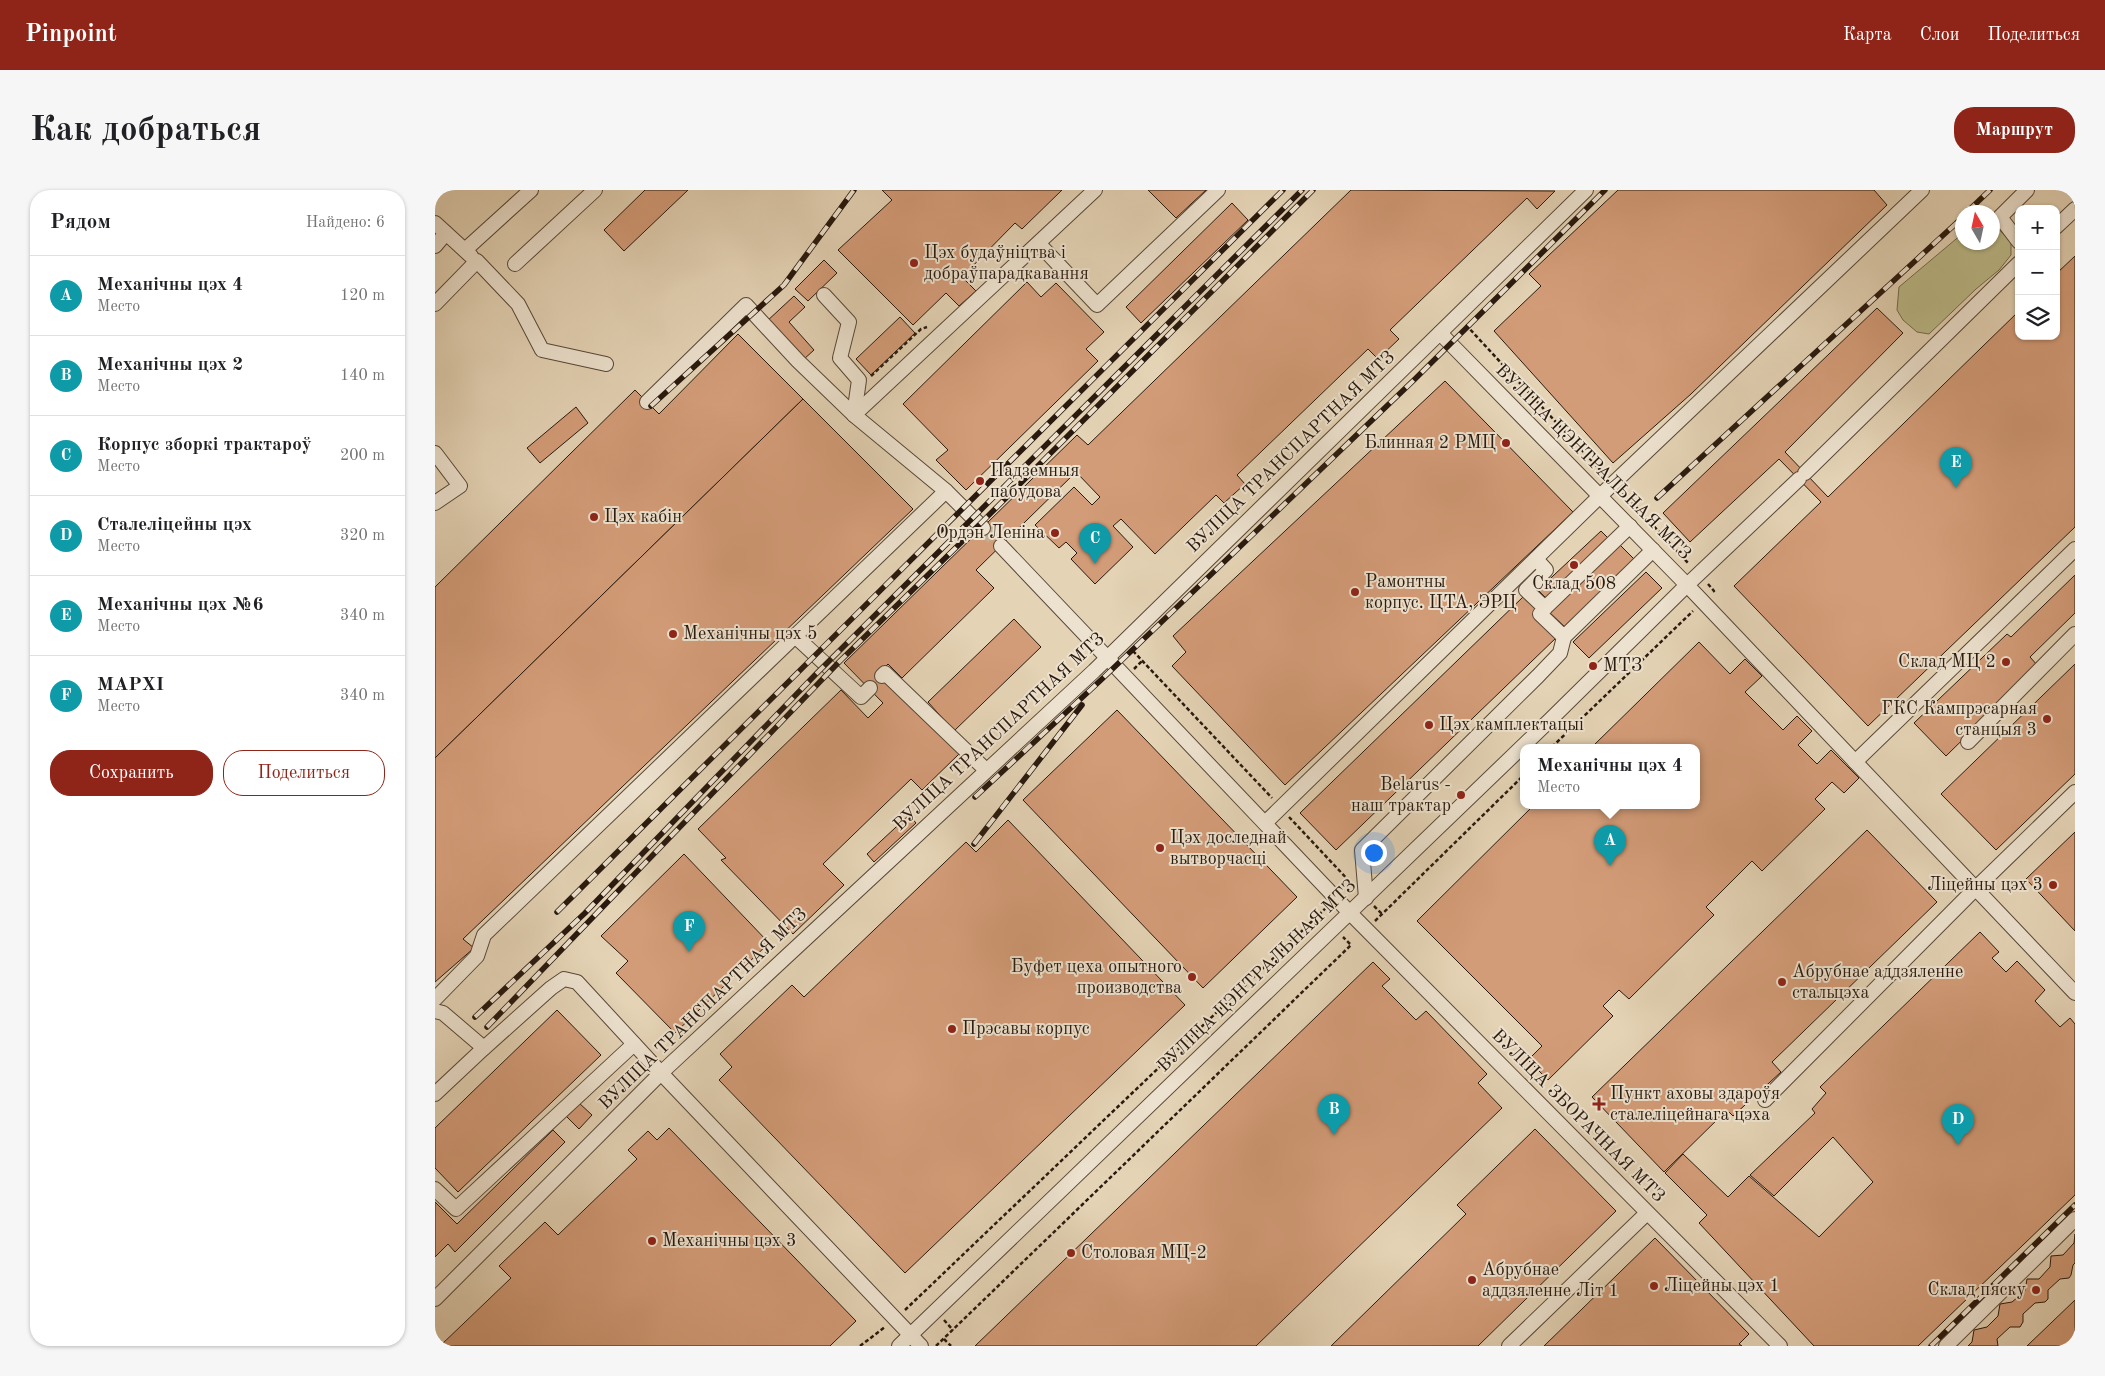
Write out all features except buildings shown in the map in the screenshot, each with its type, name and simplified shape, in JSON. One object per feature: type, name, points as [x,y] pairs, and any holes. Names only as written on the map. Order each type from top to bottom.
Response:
[{"type":"lane","points":[[465,250],[531,190]]},
{"type":"lane","points":[[515,264],[595,190]]},
{"type":"lane","points":[[854,415],[1095,190]]},
{"type":"lane","points":[[1039,244],[1097,306],[1218,190]]},
{"type":"lane","name":"ВУЛІЦА ТРАНСПАРТНАЯ МТЗ","points":[[436,1296],[661,1073],[1108,657],[1586,190]]},
{"type":"lane","points":[[1265,823],[1600,496],[1923,190]]},
{"type":"lane","points":[[2015,237],[2000,217],[2027,190]]},
{"type":"lane","points":[[2060,223],[2075,209]]},
{"type":"lane","points":[[435,223],[477,261],[518,304],[542,350],[606,364]]},
{"type":"lane","points":[[435,246],[446,233]]},
{"type":"lane","points":[[435,304],[477,261]]},
{"type":"lane","points":[[2015,267],[1802,476],[1687,585],[2075,993]]},
{"type":"lane","points":[[825,295],[849,322],[840,358],[859,380],[854,415]]},
{"type":"lane","points":[[647,402],[746,305],[798,361],[854,415],[946,491],[983,528]]},
{"type":"lane","name":"ВУЛІЦА ЦЭНТРАЛЬНАЯ МТЗ","points":[[1440,333],[1687,585],[1524,744]]},
{"type":"lane","points":[[435,453],[460,486],[435,503]]},
{"type":"lane","points":[[435,998],[477,956],[484,935],[946,491]]},
{"type":"lane","points":[[1564,637],[1540,614],[1630,526]]},
{"type":"lane","name":"ВУЛІЦА ЗБОРАЧНАЯ МТЗ","points":[[1001,546],[1265,823],[1332,903],[1350,913],[1780,1346]]},
{"type":"lane","points":[[1855,762],[2075,549]]},
{"type":"lane","points":[[1366,898],[1361,850],[1560,653],[1564,637],[1653,550]]},
{"type":"lane","points":[[1535,559],[1546,570],[1526,590],[1545,608]]},
{"type":"lane","points":[[1968,742],[2075,634]]},
{"type":"lane","points":[[795,636],[861,697],[870,688]]},
{"type":"lane","points":[[882,676],[885,673],[986,770]]},
{"type":"lane","name":"ВУЛІЦА ЦЭНТРАЛЬНАЯ МТЗ","points":[[899,1346],[1520,748]]},
{"type":"lane","points":[[1765,1100],[1975,889],[2075,792]]},
{"type":"lane","points":[[435,1094],[551,988],[564,979],[577,982],[921,1346]]},
{"type":"lane","points":[[435,1011],[443,1012],[484,1048]]},
{"type":"lane","points":[[435,1189],[456,1209],[634,1044]]},
{"type":"lane","points":[[1509,1346],[1647,1213]]},
{"type":"lane","points":[[1946,1346],[2075,1219]]},
{"type":"path","points":[[860,1346],[895,1320],[1352,884],[1142,661],[1126,676]]},
{"type":"path","points":[[936,1346],[1367,930],[1520,779]]},
{"type":"path","points":[[1321,901],[1332,903]]},
{"type":"path","points":[[1334,928],[1351,945]]},
{"type":"path","points":[[944,1339],[951,1346]]},
{"type":"shaded area","points":[[2000,231],[2011,241],[2011,255],[1999,270],[1929,334],[1917,332],[1903,320],[1897,310],[1899,287],[1955,240],[1955,250],[2000,250]]},
{"type":"tunnel","points":[[983,528],[1001,546]]},
{"type":"railway","points":[[651,406],[784,285],[854,190]]},
{"type":"railway","points":[[557,912],[1283,190]]},
{"type":"railway","points":[[475,1017],[585,913],[816,674],[1302,190]]},
{"type":"railway","points":[[487,1027],[839,662],[980,524],[1313,190]]},
{"type":"railway","points":[[975,797],[1102,679],[1415,379],[1605,190]]},
{"type":"railway","points":[[1974,205],[1990,190]]},
{"type":"railway","points":[[1657,498],[1955,224]]},
{"type":"railway","points":[[974,844],[1082,705]]},
{"type":"railway","points":[[1931,1346],[2075,1205]]},
{"type":"place","name":"Цэх будаўніцтва і добраўпарадкавання","points":[[914,263]]},
{"type":"place","name":"Блинная 2 РМЦ","points":[[1506,443]]},
{"type":"place","name":"Падземныя пабудова","points":[[980,481]]},
{"type":"place","name":"Механічны цэх №6","points":[[1956,488]]},
{"type":"place","name":"Цэх кабін","points":[[594,517]]},
{"type":"place","name":"Ордэн Леніна","points":[[1055,533]]},
{"type":"place","name":"Корпус зборкі трактароў","points":[[1095,564]]},
{"type":"place","name":"Склад 508","points":[[1574,565]]},
{"type":"place","name":"Рамонтны корпус. ЦТА, ЭРЦ","points":[[1355,592]]},
{"type":"place","name":"Механічны цэх 5","points":[[673,634]]},
{"type":"place","name":"Склад МЦ 2","points":[[2006,662]]},
{"type":"place","name":"МТЗ","points":[[1593,666]]},
{"type":"place","name":"ГКС Кампрэсарная станцыя 3","points":[[2047,719]]},
{"type":"place","name":"Цэх камплектацыі","points":[[1429,725]]},
{"type":"place","name":"Belarus - наш трактар","points":[[1461,795]]},
{"type":"place","name":"Цэх доследнай вытворчасці","points":[[1160,848]]},
{"type":"place","name":"Механічны цэх 4","points":[[1610,866]]},
{"type":"place","name":"Ліцейны цэх 3","points":[[2053,885]]},
{"type":"place","name":"МАРХІ","points":[[689,952]]},
{"type":"place","name":"Буфет цеха опытного производства","points":[[1192,977]]},
{"type":"place","name":"Абрубнае аддзяленне стальцэха","points":[[1782,982]]},
{"type":"place","name":"Прэсавы корпус","points":[[952,1029]]},
{"type":"place","name":"Пункт аховы здароўя сталеліцейнага цэха","points":[[1599,1104]]},
{"type":"place","name":"Механічны цэх 2","points":[[1334,1135]]},
{"type":"place","name":"Сталеліцейны цэх","points":[[1958,1145]]},
{"type":"place","name":"Механічны цэх 3","points":[[652,1241]]},
{"type":"place","name":"Столовая МЦ-2","points":[[1071,1253]]},
{"type":"place","name":"Абрубнае аддзяленне Літ 1","points":[[1472,1280]]},
{"type":"place","name":"Ліцейны цэх 1","points":[[1654,1286]]},
{"type":"place","name":"Склад пяску","points":[[2036,1290]]}]
